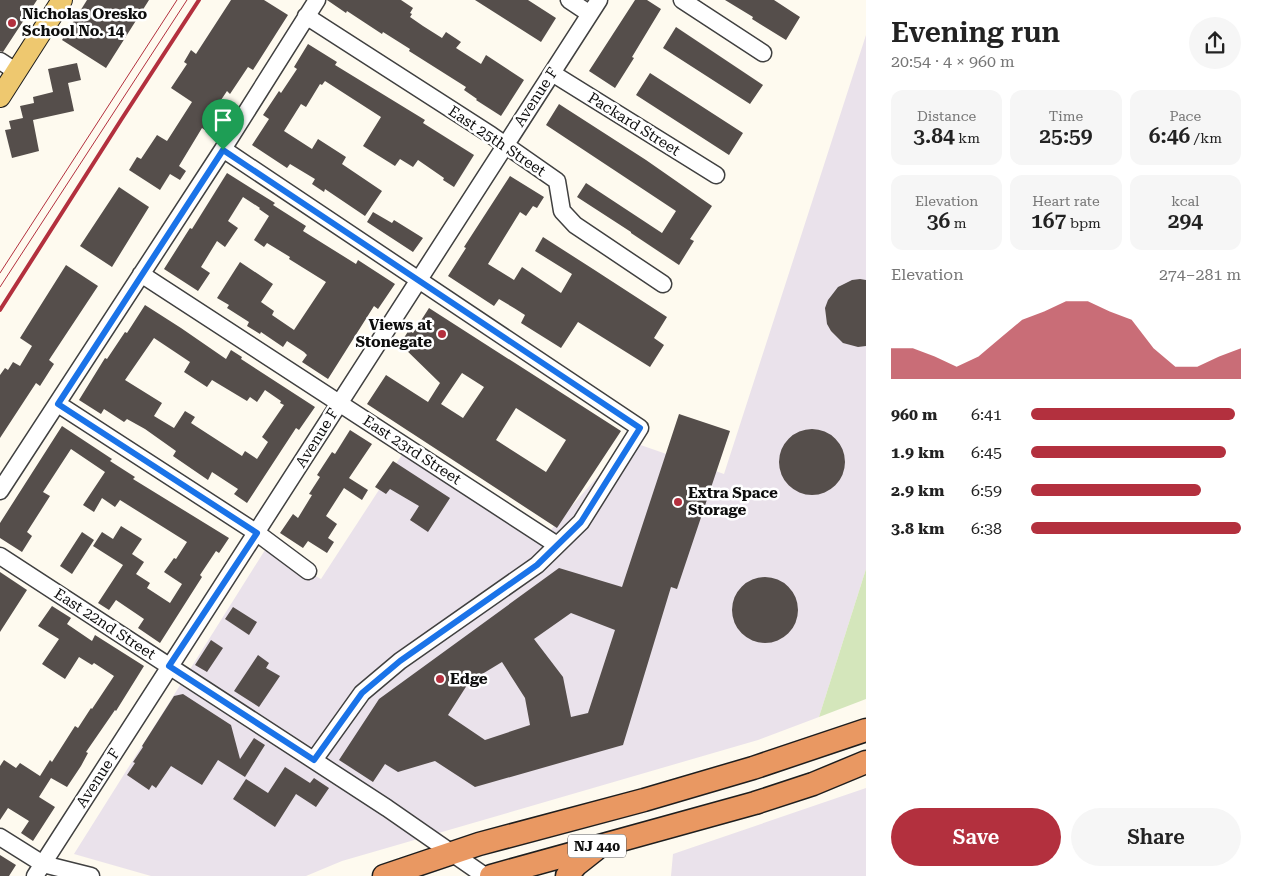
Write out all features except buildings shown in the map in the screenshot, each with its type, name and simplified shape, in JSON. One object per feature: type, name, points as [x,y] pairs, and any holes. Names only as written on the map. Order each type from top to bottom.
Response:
[{"type":"highway","name":"NJ 440","points":[[384,876],[453,852],[753,768],[866,730]]},
{"type":"highway","name":"NJ 440","points":[[492,876],[755,803],[813,784],[866,762]]},
{"type":"highway","points":[[703,817],[812,794],[866,769]]},
{"type":"highway","points":[[567,876],[576,865],[602,845]]},
{"type":"main road","points":[[0,97],[62,0]]},
{"type":"street","points":[[0,491],[223,150],[317,0]]},
{"type":"street","points":[[569,0],[595,7]]},
{"type":"street","points":[[682,0],[763,53]]},
{"type":"street","name":"Avenue F","points":[[39,870],[169,666],[257,533],[504,145],[595,7]]},
{"type":"street","name":"East 25th Street","points":[[306,16],[557,181],[562,211],[575,225],[663,284]]},
{"type":"street","points":[[0,61],[17,72]]},
{"type":"street","name":"Packard Street","points":[[552,72],[716,175]]},
{"type":"street","points":[[223,150],[640,428],[581,522],[537,565],[400,661],[362,693],[314,760]]},
{"type":"street","name":"East 23rd Street","points":[[141,274],[557,545]]},
{"type":"street","points":[[58,404],[257,533],[308,571]]},
{"type":"street","name":"East 22nd Street","points":[[0,556],[314,760],[453,852],[485,876]]},
{"type":"street","points":[[0,837],[39,870],[91,876]]},
{"type":"shaded area","points":[[866,35],[866,569],[819,717],[758,740],[342,861],[306,876],[151,876],[74,854],[265,550],[321,579],[403,453],[541,541],[629,441],[724,474]]},
{"type":"shaded area","points":[[866,788],[866,876],[671,876],[673,854]]},
{"type":"green space","points":[[866,569],[866,699],[819,717]]},
{"type":"tram line","points":[[0,273],[177,0]]},
{"type":"tram line","points":[[0,287],[187,0]]},
{"type":"railway","points":[[0,310],[199,0]]},
{"type":"place","name":"Nicholas Oresko School No. 14","points":[[12,23]]},
{"type":"place","name":"Views at Stonegate","points":[[442,334]]},
{"type":"place","name":"Extra Space Storage","points":[[678,502]]},
{"type":"place","name":"Edge","points":[[440,679]]},
{"type":"route","points":[[223,150],[640,428],[581,522],[537,565],[499,594],[400,661],[362,693],[314,760],[169,666],[257,533],[58,404],[223,150]]}]
